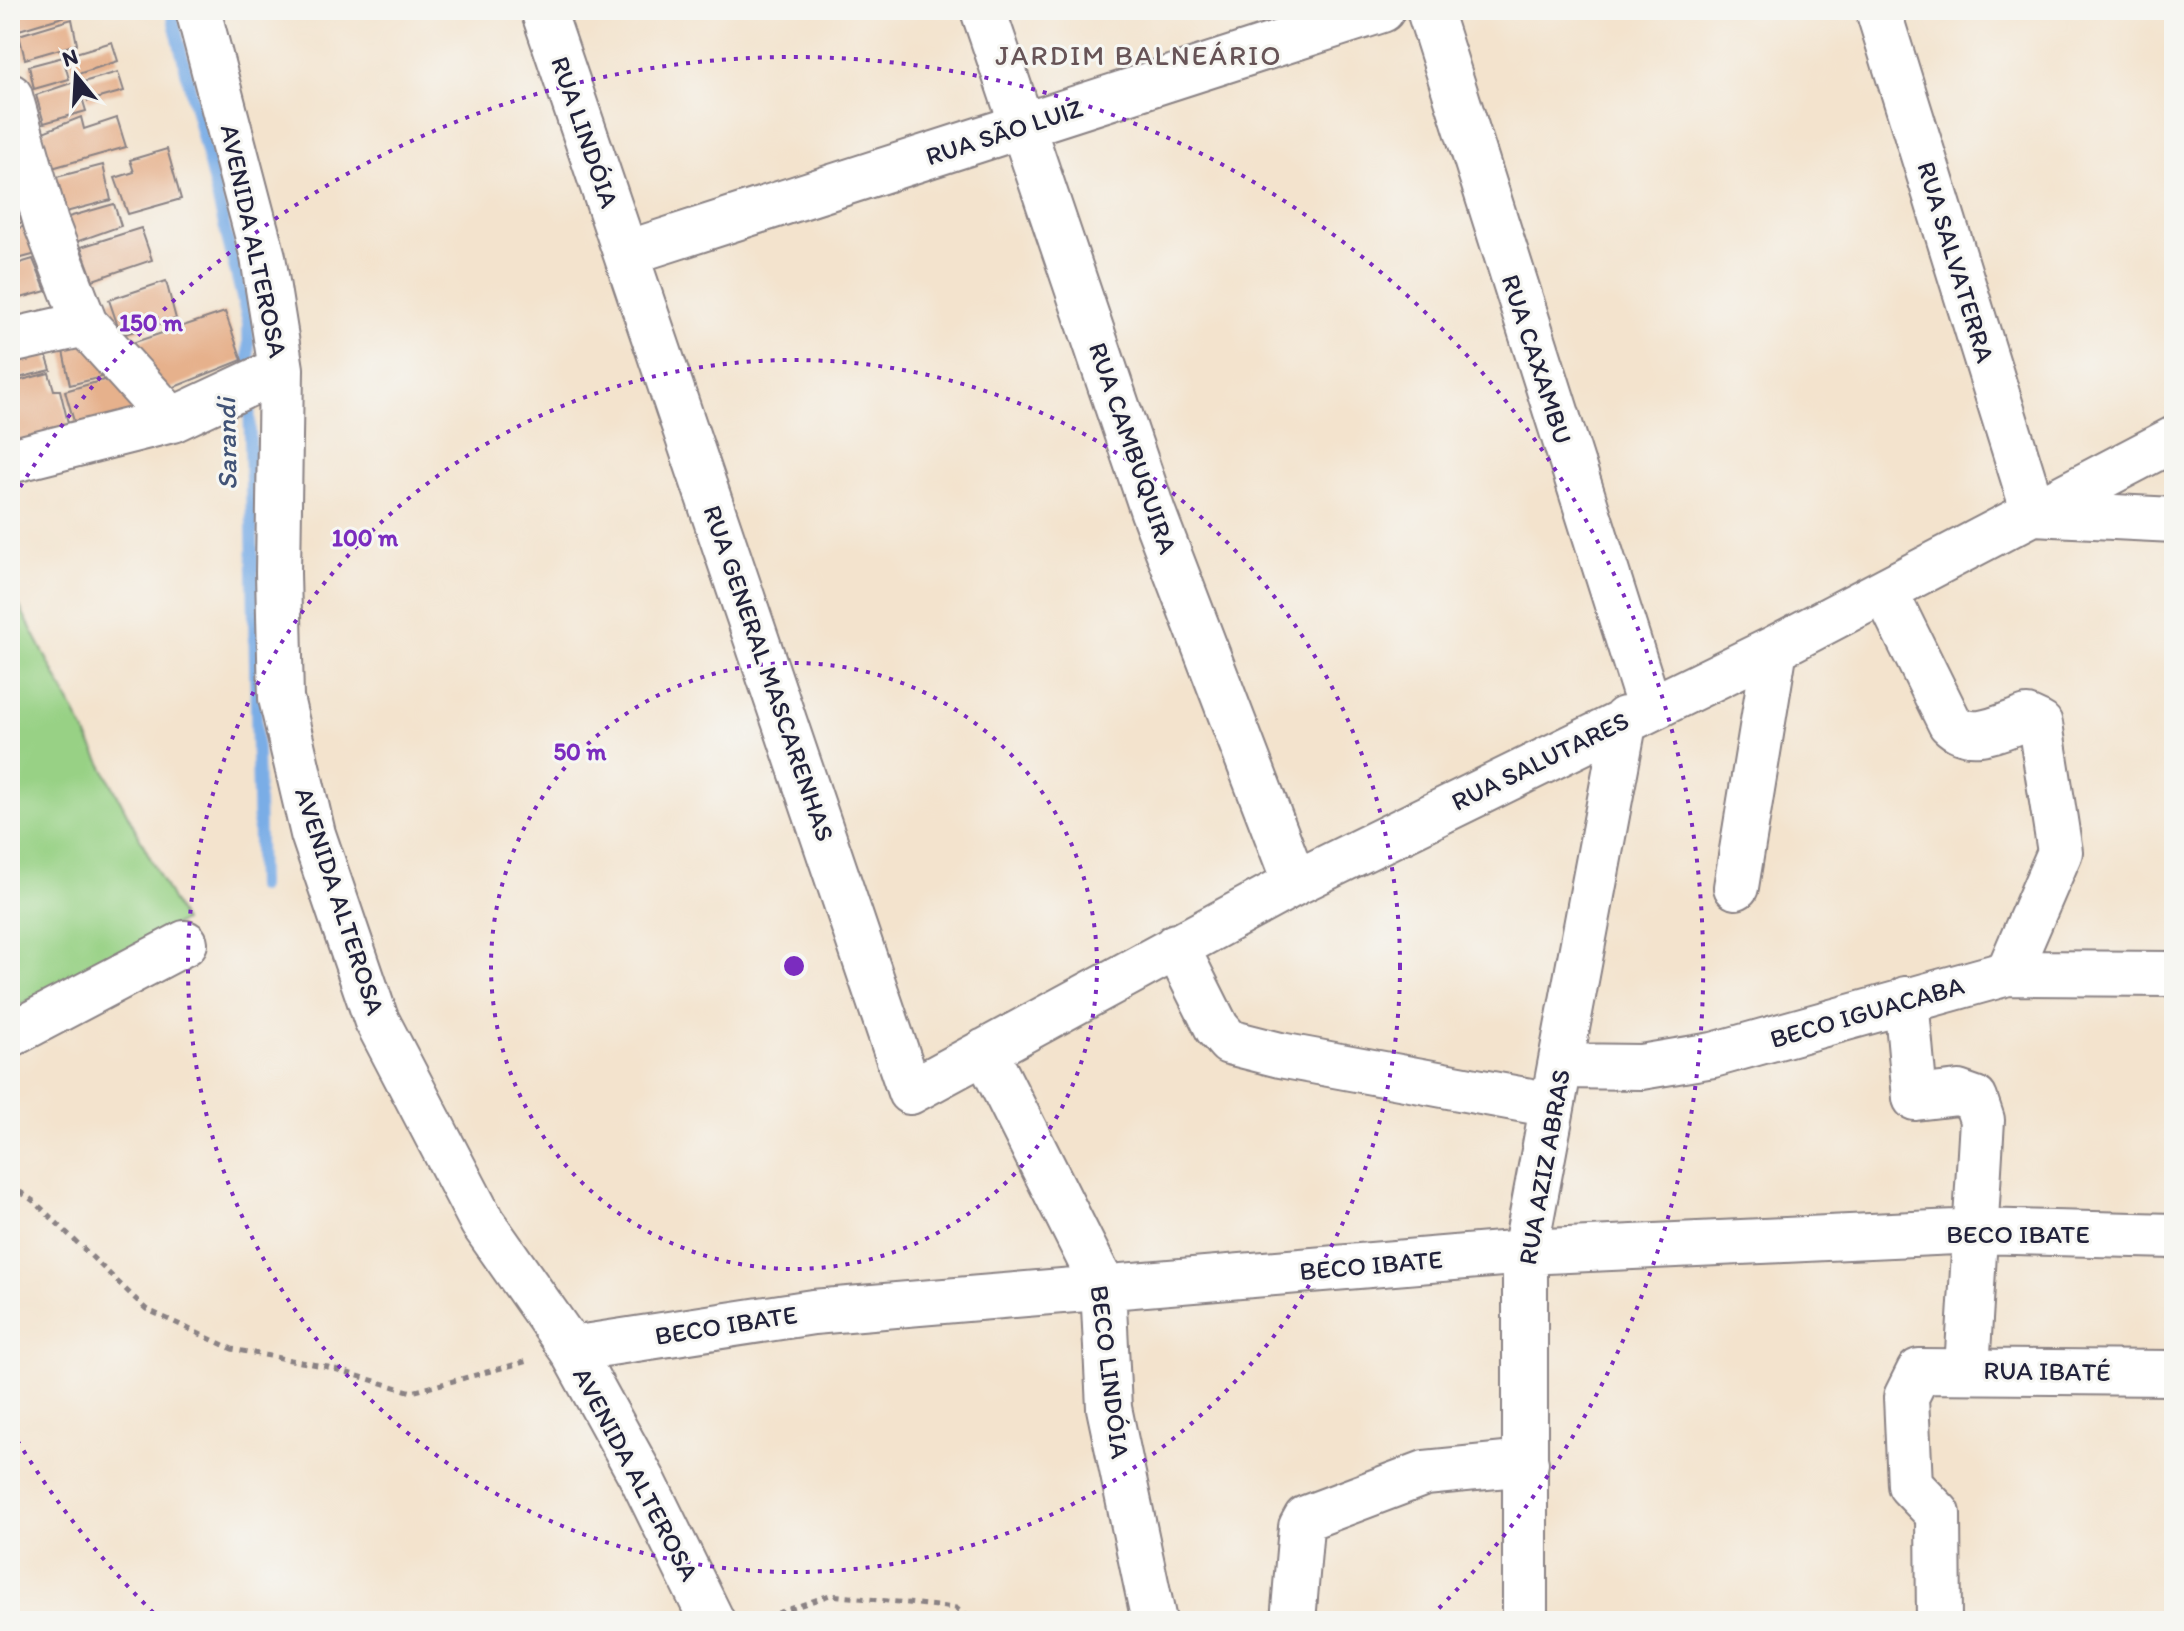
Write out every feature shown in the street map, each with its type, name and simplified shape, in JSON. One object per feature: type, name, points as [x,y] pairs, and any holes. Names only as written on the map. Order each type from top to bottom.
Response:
[{"type":"street","name":"AVENIDA ALTEROSA","points":[[198,10],[263,257],[281,369],[278,573],[281,698],[313,834],[376,1019],[482,1222],[571,1349],[643,1480],[712,1621]]},
{"type":"street","name":"RUA LINDÓIA","points":[[543,10],[627,253]]},
{"type":"street","name":"RUA CAMBUQUIRA","points":[[983,10],[1153,512],[1295,883]]},
{"type":"street","name":"RUA SÃO LUIZ","points":[[627,253],[1382,10]]},
{"type":"street","name":"RUA CAXAMBU","points":[[1429,10],[1637,713]]},
{"type":"street","name":"RUA SALVATERRA","points":[[1878,10],[2034,513]]},
{"type":"street","points":[[10,96],[18,160],[85,324],[172,420]]},
{"type":"street","name":"RUA GENERAL MASCARENHAS","points":[[627,253],[910,1092]]},
{"type":"street","points":[[10,341],[85,324]]},
{"type":"street","points":[[10,461],[172,420],[281,369]]},
{"type":"street","name":"RUA SALUTARES","points":[[910,1092],[1295,883],[1775,648],[2174,439]]},
{"type":"street","points":[[2034,513],[2174,520]]},
{"type":"street","points":[[1885,591],[1950,723],[1959,732],[1974,735],[2027,718],[2040,724],[2060,852],[2008,973]]},
{"type":"street","points":[[1736,887],[1775,648]]},
{"type":"street","name":"RUA AZIZ ABRAS","points":[[1525,1621],[1525,1252],[1557,1086],[1637,713]]},
{"type":"street","points":[[10,1035],[185,943]]},
{"type":"street","name":"BECO IGUACABA","points":[[1176,946],[1217,1028],[1229,1042],[1280,1055],[1557,1086],[1713,1055],[2008,973],[2174,974]]},
{"type":"street","points":[[1906,999],[1915,1098],[1958,1093],[1975,1099],[1982,1120],[1967,1369]]},
{"type":"street","name":"BECO LINDÓIA","points":[[985,1051],[1103,1286],[1109,1408],[1154,1621]]},
{"type":"street","name":"BECO IBATE","points":[[571,1349],[813,1312],[1525,1252],[1977,1231],[2174,1236]]},
{"type":"street","name":"RUA IBATÉ","points":[[1939,1621],[1938,1514],[1910,1485],[1906,1397],[1919,1371],[2174,1373]]},
{"type":"street","points":[[1293,1621],[1301,1527],[1306,1518],[1425,1473],[1526,1463]]},
{"type":"path","points":[[10,1185],[35,1202],[146,1309],[232,1349],[328,1367],[412,1392],[571,1349]]},
{"type":"path","points":[[755,1621],[830,1595],[956,1608],[972,1621]]},
{"type":"green space","points":[[10,588],[183,921],[10,1010]]},
{"type":"building","points":[[13,10],[72,10],[73,14],[19,30]]},
{"type":"building","points":[[72,19],[77,44],[25,59],[19,35]]},
{"type":"building","points":[[112,42],[118,61],[75,75],[69,55]]},
{"type":"building","points":[[63,57],[69,79],[34,89],[29,66]]},
{"type":"building","points":[[118,72],[124,91],[88,101],[83,82]]},
{"type":"building","points":[[77,81],[86,111],[44,123],[36,95]]},
{"type":"building","points":[[81,117],[84,129],[117,118],[126,147],[52,168],[43,132]]},
{"type":"building","points":[[167,149],[181,199],[128,214],[115,178],[134,172],[130,160]]},
{"type":"building","points":[[103,165],[111,200],[62,213],[53,178]]},
{"type":"building","points":[[24,185],[35,220],[10,225],[10,189]]},
{"type":"building","points":[[114,204],[121,226],[73,243],[65,218]]},
{"type":"building","points":[[39,223],[48,251],[10,261],[10,230]]},
{"type":"building","points":[[141,228],[152,260],[93,280],[81,247]]},
{"type":"building","points":[[33,259],[46,291],[10,301],[10,266]]},
{"type":"building","points":[[166,281],[176,319],[121,335],[109,300]]},
{"type":"building","points":[[225,312],[242,360],[162,392],[129,344]]},
{"type":"building","points":[[90,342],[125,371],[70,385],[63,351]]},
{"type":"building","points":[[43,345],[51,370],[10,380],[10,354]]},
{"type":"building","points":[[49,373],[54,390],[60,390],[70,431],[14,445],[10,427],[10,383]]},
{"type":"building","points":[[125,374],[147,410],[76,428],[65,391]]},
{"type":"waterway","name":"Sarandi","points":[[171,10],[248,322],[249,373]]},
{"type":"waterway","name":"Sarandi","points":[[249,392],[260,887]]},
{"type":"district","name":"JARDIM BALNEÁRIO","points":[[1139,55]]}]
